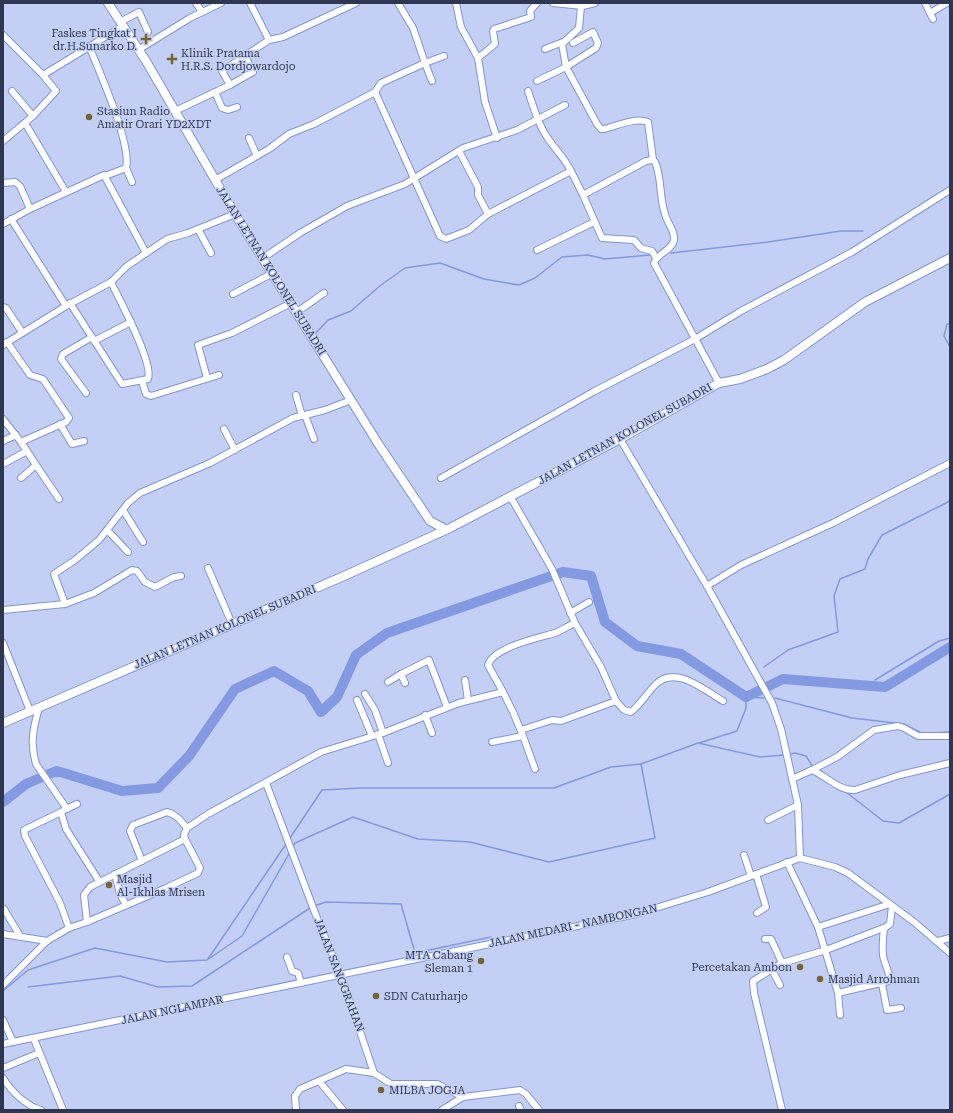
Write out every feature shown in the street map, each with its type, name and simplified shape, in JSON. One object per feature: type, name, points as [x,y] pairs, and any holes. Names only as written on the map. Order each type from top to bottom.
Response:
[{"type":"main road","name":"JALAN LETNAN KOLONEL SUBADRI","points":[[108,3],[175,111],[235,214],[351,400],[430,521]]},
{"type":"main road","name":"JALAN LETNAN KOLONEL SUBADRI","points":[[3,723],[344,576],[434,535],[620,439],[719,383],[740,379],[767,369],[784,360],[871,299],[950,258]]},
{"type":"main road","points":[[430,521],[446,529]]},
{"type":"main road","points":[[430,521],[434,535]]},
{"type":"street","points":[[196,3],[202,12]]},
{"type":"street","points":[[138,50],[220,3]]},
{"type":"street","points":[[250,3],[269,40]]},
{"type":"street","points":[[230,85],[222,70],[269,40],[283,37],[356,3]]},
{"type":"street","points":[[398,3],[414,28],[432,81]]},
{"type":"street","points":[[456,3],[461,27],[478,58],[485,102],[497,138]]},
{"type":"street","points":[[478,58],[495,44],[494,30],[531,17],[530,11],[537,3]]},
{"type":"street","points":[[553,3],[581,6],[595,3]]},
{"type":"street","points":[[925,3],[933,19]]},
{"type":"street","points":[[930,13],[947,3]]},
{"type":"street","points":[[544,49],[563,42],[579,28],[581,6]]},
{"type":"street","points":[[43,75],[139,12],[148,32]]},
{"type":"street","points":[[537,81],[566,67],[598,46],[593,32],[573,43]]},
{"type":"street","points":[[3,35],[43,75],[56,91],[33,116],[3,141]]},
{"type":"street","points":[[563,42],[562,54],[566,67],[601,129],[627,122],[643,120],[648,122],[653,160],[656,164],[665,215],[673,232],[674,241],[667,250],[656,258],[654,263],[719,383]]},
{"type":"street","points":[[89,46],[121,130],[127,161],[126,168],[132,182]]},
{"type":"street","points":[[175,111],[230,85],[253,72],[245,56]]},
{"type":"street","points":[[215,180],[257,156],[289,134],[314,124],[374,92],[381,83],[444,56]]},
{"type":"street","points":[[12,91],[33,116]]},
{"type":"street","points":[[528,91],[538,121],[550,142],[562,154],[583,195],[602,238],[633,240],[641,248],[652,251],[656,258]]},
{"type":"street","points":[[215,92],[222,108],[232,110],[237,107]]},
{"type":"street","points":[[374,92],[413,179],[442,238],[448,239],[469,230],[488,214],[571,171]]},
{"type":"street","points":[[263,258],[300,233],[343,208],[385,193],[413,179],[459,151],[497,138],[538,121],[565,105]]},
{"type":"street","points":[[25,123],[66,192]]},
{"type":"street","points":[[249,138],[257,156]]},
{"type":"street","points":[[459,151],[478,187],[478,195],[488,214]]},
{"type":"street","points":[[583,195],[646,161],[653,160]]},
{"type":"street","points":[[3,224],[66,192],[126,168]]},
{"type":"street","points":[[105,176],[146,253]]},
{"type":"street","points":[[3,183],[15,182],[20,186],[30,209]]},
{"type":"street","points":[[441,478],[593,392],[695,339],[741,311],[800,281],[852,252],[950,190]]},
{"type":"street","points":[[21,442],[66,422],[69,418],[43,379],[30,375],[5,343],[68,305],[111,282],[127,266],[167,239],[198,229],[235,214]]},
{"type":"street","points":[[11,219],[122,384],[148,379],[148,367],[131,322],[111,282]]},
{"type":"street","points":[[537,250],[594,222]]},
{"type":"street","points":[[198,229],[211,253]]},
{"type":"street","points":[[232,294],[273,273]]},
{"type":"street","points":[[297,312],[324,293]]},
{"type":"street","points":[[207,378],[198,345],[238,330],[291,303]]},
{"type":"street","points":[[3,307],[6,308],[22,332]]},
{"type":"street","points":[[86,393],[61,359],[63,354],[131,322]]},
{"type":"street","points":[[142,381],[146,394],[151,396],[219,375]]},
{"type":"street","points":[[296,394],[303,415],[314,439]]},
{"type":"street","points":[[65,604],[54,574],[88,550],[108,531],[123,510],[140,493],[235,450],[293,418],[325,410],[351,400]]},
{"type":"street","points":[[3,419],[27,451],[50,493]]},
{"type":"street","points":[[60,424],[72,444],[84,441]]},
{"type":"street","points":[[224,429],[235,450]]},
{"type":"street","points":[[3,441],[16,435]]},
{"type":"street","points":[[620,439],[707,586],[768,695],[781,729],[798,805],[800,825],[800,858],[835,867],[848,873],[938,941],[950,953]]},
{"type":"street","points":[[3,464],[27,451]]},
{"type":"street","points":[[707,586],[741,565],[833,523],[950,463]]},
{"type":"street","points":[[21,478],[35,466]]},
{"type":"street","points":[[35,466],[58,498]]},
{"type":"street","points":[[510,496],[552,569],[574,623],[601,667],[616,701],[624,710],[631,712],[656,684],[670,676],[682,677],[723,701]]},
{"type":"street","points":[[123,510],[143,542]]},
{"type":"street","points":[[108,531],[128,552]]},
{"type":"street","points":[[208,568],[232,624]]},
{"type":"street","points":[[3,610],[65,604],[94,593],[132,570],[137,570],[146,582],[154,587],[174,577],[181,576]]},
{"type":"street","points":[[570,613],[589,602]]},
{"type":"street","points":[[535,769],[522,733],[488,665],[490,660],[501,651],[554,633],[574,623]]},
{"type":"street","points":[[3,643],[30,711]]},
{"type":"street","points":[[388,682],[428,660],[448,707]]},
{"type":"street","points":[[401,674],[405,682]]},
{"type":"street","points":[[465,680],[468,700]]},
{"type":"street","points":[[3,985],[47,940],[69,928],[87,922],[198,873],[200,868],[185,839],[184,834],[187,828],[208,814],[321,752],[378,735],[425,715],[468,700],[502,692]]},
{"type":"street","points":[[365,694],[375,710],[378,735]]},
{"type":"street","points":[[357,700],[378,735],[388,763]]},
{"type":"street","points":[[492,742],[522,733],[552,720],[561,721],[616,701]]},
{"type":"street","points":[[39,708],[32,733],[36,764],[64,810],[66,830],[99,881]]},
{"type":"street","points":[[425,715],[432,733]]},
{"type":"street","points":[[792,779],[837,757],[874,730],[898,726],[918,736],[950,736]]},
{"type":"street","points":[[812,770],[838,785],[850,790],[856,790],[900,775],[950,763]]},
{"type":"street","name":"JALAN SANGGRAHAN","points":[[266,783],[320,926],[341,974],[374,1073]]},
{"type":"street","points":[[69,928],[60,903],[23,832],[27,828],[77,804]]},
{"type":"street","points":[[768,820],[798,805]]},
{"type":"street","points":[[142,861],[130,831],[133,825],[167,812],[172,813],[179,818],[187,828]]},
{"type":"street","points":[[87,922],[84,895],[90,887],[99,881],[185,839]]},
{"type":"street","points":[[744,855],[754,875],[766,907],[757,913]]},
{"type":"street","name":"JALAN MEDARI - NAMBONGAN","points":[[341,974],[636,914],[701,895],[800,858]]},
{"type":"street","points":[[787,862],[818,927],[826,950],[838,993],[840,1016]]},
{"type":"street","points":[[115,874],[120,894],[126,905]]},
{"type":"street","points":[[818,927],[891,905]]},
{"type":"street","points":[[782,1110],[752,984],[755,979],[782,963],[826,950],[884,928],[890,924],[891,905]]},
{"type":"street","points":[[4,909],[20,936]]},
{"type":"street","points":[[838,993],[882,984],[887,982],[890,978],[883,957],[884,928]]},
{"type":"street","points":[[3,934],[47,940]]},
{"type":"street","points":[[938,941],[950,938]]},
{"type":"street","points":[[765,939],[771,939],[782,963]]},
{"type":"street","points":[[287,957],[292,971],[298,973],[301,983]]},
{"type":"street","points":[[772,968],[780,985]]},
{"type":"street","name":"JALAN NGLAMPAR","points":[[3,1044],[34,1039],[341,974]]},
{"type":"street","points":[[882,984],[887,1010],[901,1008]]},
{"type":"street","points":[[3,1020],[13,1042]]},
{"type":"street","points":[[34,1039],[63,1110]]},
{"type":"street","points":[[3,1068],[39,1052]]},
{"type":"street","points":[[296,1110],[296,1093],[346,1069],[374,1073],[391,1084],[437,1084],[463,1097]]},
{"type":"street","points":[[3,1078],[9,1087],[29,1106],[41,1110]]},
{"type":"street","points":[[319,1081],[342,1110]]},
{"type":"street","points":[[442,1110],[463,1097],[520,1090],[526,1094],[536,1109]]},
{"type":"waterway","points":[[671,253],[768,242],[841,231],[863,231]]},
{"type":"waterway","points":[[314,335],[328,320],[351,311],[381,285],[405,268],[440,263],[484,279],[519,285],[535,278],[562,257],[588,255],[605,259],[650,255]]},
{"type":"waterway","points":[[950,324],[947,324],[944,336],[950,347]]},
{"type":"waterway","points":[[764,667],[788,650],[838,632],[834,596],[840,579],[865,569],[868,559],[882,535],[950,501]]},
{"type":"waterway","points":[[49,774],[57,771],[122,791],[158,788],[189,756],[235,689],[274,671],[308,691],[321,712],[337,697],[356,655],[387,633],[563,572],[591,576],[605,622],[637,646],[681,654],[746,697],[783,679],[885,687],[950,647]]},
{"type":"waterway","points":[[875,680],[939,641],[950,638]]},
{"type":"waterway","points":[[699,743],[737,731],[746,708],[746,697],[764,698]]},
{"type":"waterway","points":[[775,698],[852,718],[904,724],[923,734]]},
{"type":"waterway","points":[[932,733],[950,732]]},
{"type":"waterway","points":[[292,847],[295,843],[353,817],[418,839],[470,842],[549,862],[655,838],[641,764],[698,743],[760,757],[785,755]]},
{"type":"waterway","points":[[789,754],[795,753],[806,756],[813,767]]},
{"type":"waterway","points":[[290,838],[322,790],[361,788],[554,788],[611,767],[641,764]]},
{"type":"waterway","points":[[3,802],[26,784],[40,778]]},
{"type":"waterway","points":[[846,792],[883,821],[899,823],[950,794]]},
{"type":"waterway","points":[[208,959],[286,844]]},
{"type":"waterway","points":[[3,991],[28,970],[95,948],[167,962],[207,960],[242,936],[290,852]]},
{"type":"waterway","points":[[314,906],[326,902],[401,904],[415,953],[491,937]]},
{"type":"waterway","points":[[28,987],[120,976],[158,987],[192,986],[310,908]]},
{"type":"place","name":"Faskes Tingkat I dr.H.Sunarko D.","points":[[146,39]]},
{"type":"place","name":"Klinik Pratama H.R.S. Dordjowardojo","points":[[172,59]]},
{"type":"place","name":"Stasiun Radio Amatir Orari YD2XDT","points":[[89,117]]},
{"type":"place","name":"Masjid Al-Ikhlas Mrisen","points":[[109,885]]},
{"type":"place","name":"MTA Cabang Sleman 1","points":[[481,961]]},
{"type":"place","name":"Percetakan Ambon","points":[[800,967]]},
{"type":"place","name":"Masjid Arrohman","points":[[820,979]]},
{"type":"place","name":"SDN Caturharjo","points":[[376,996]]},
{"type":"place","name":"MILBA JOGJA","points":[[381,1090]]}]
